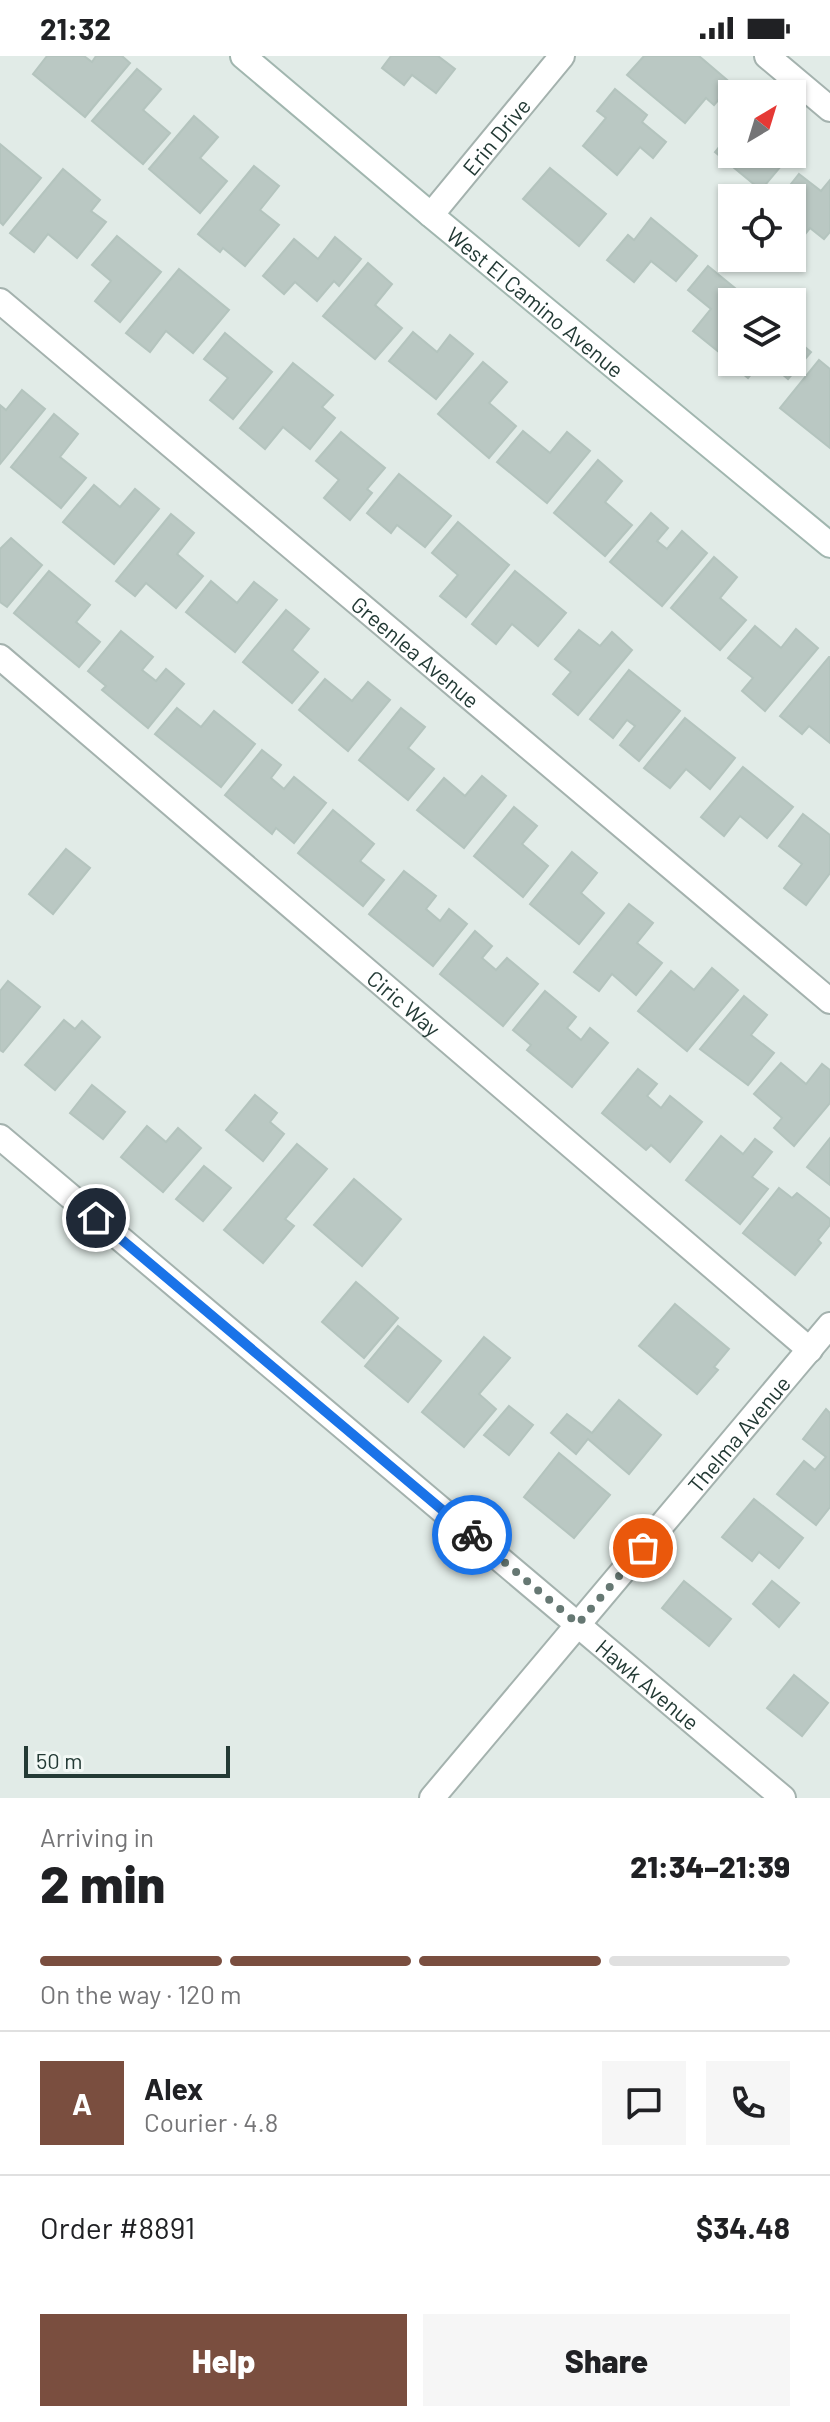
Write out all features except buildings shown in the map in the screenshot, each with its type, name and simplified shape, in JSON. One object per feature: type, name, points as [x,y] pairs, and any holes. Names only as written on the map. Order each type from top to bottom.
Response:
[{"type":"street","name":"West El Camino Avenue","points":[[243,56],[830,545]]},
{"type":"street","name":"Erin Drive","points":[[431,215],[562,56]]},
{"type":"street","points":[[767,56],[830,109]]},
{"type":"street","name":"Greenlea Avenue","points":[[0,301],[830,1001]]},
{"type":"street","name":"Ciric Way","points":[[0,657],[810,1350]]},
{"type":"street","name":"Hawk Avenue","points":[[0,1137],[783,1798]]},
{"type":"street","name":"Thelma Avenue","points":[[432,1798],[830,1325]]},
{"type":"way so far","points":[[472,1535],[578,1624],[643,1548]]},
{"type":"route","points":[[96,1218],[472,1535]]}]
